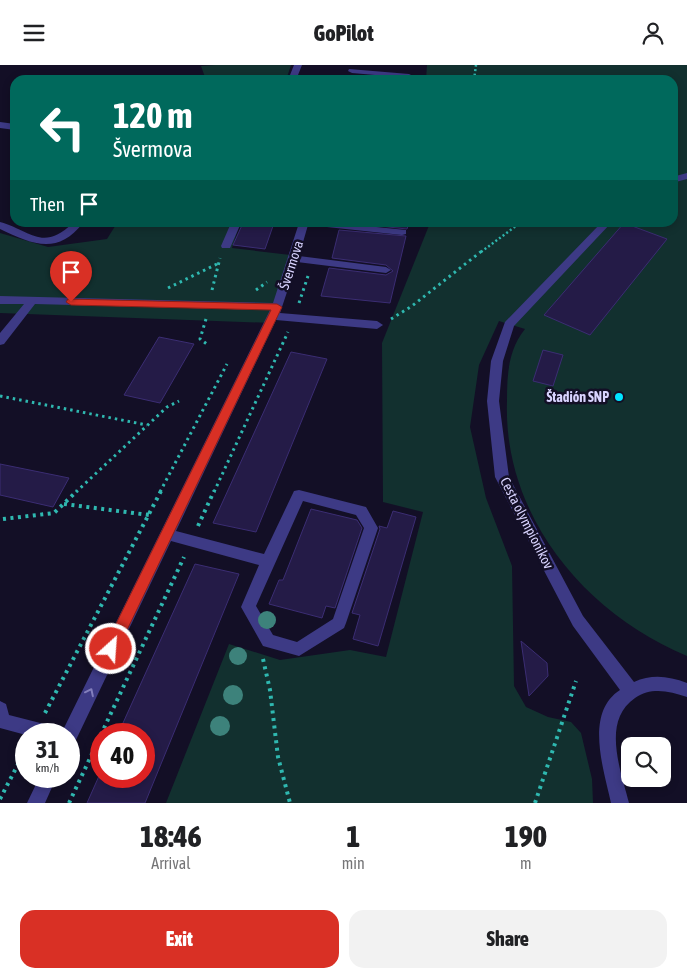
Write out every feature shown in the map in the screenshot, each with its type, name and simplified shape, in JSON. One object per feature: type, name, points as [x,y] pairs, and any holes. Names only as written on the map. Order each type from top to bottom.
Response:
[{"type":"street","points":[[353,68],[402,75]]},
{"type":"street","points":[[0,225],[40,242],[52,243],[62,239],[74,227]]},
{"type":"street","points":[[226,246],[234,227]]},
{"type":"street","name":"Švermova","points":[[75,723],[275,311],[303,227]]},
{"type":"street","points":[[352,227],[402,232]]},
{"type":"street","name":"Cesta olympionikov","points":[[602,227],[509,325],[497,361],[493,401],[502,477],[578,621],[631,691]]},
{"type":"street","points":[[293,258],[386,270]]},
{"type":"street","name":"Švermova","points":[[0,300],[275,311]]},
{"type":"street","points":[[0,341],[32,301]]},
{"type":"street","points":[[275,311],[295,318],[377,325]]},
{"type":"street","points":[[299,495],[361,511],[371,528],[340,623],[299,649],[268,641],[248,607],[268,561],[299,495]]},
{"type":"street","points":[[167,534],[268,561]]},
{"type":"street","points":[[620,803],[607,738],[609,717],[616,702],[646,683],[662,683],[687,690]]},
{"type":"street","points":[[0,709],[2,721],[15,724]]},
{"type":"street","points":[[36,803],[43,788]]},
{"type":"path","points":[[377,325],[398,316],[515,227]]},
{"type":"path","points":[[212,293],[217,264],[226,246]]},
{"type":"path","points":[[69,803],[295,318],[313,261]]},
{"type":"path","points":[[165,289],[197,276],[217,264]]},
{"type":"path","points":[[208,314],[200,339],[208,345]]},
{"type":"path","points":[[48,723],[149,515],[232,355]]},
{"type":"path","points":[[0,396],[147,425]]},
{"type":"path","points":[[3,519],[54,513],[167,407],[179,401]]},
{"type":"path","points":[[64,504],[149,515]]},
{"type":"path","points":[[268,641],[261,650],[270,690],[278,757],[290,803]]},
{"type":"path","points":[[534,803],[576,681]]},
{"type":"path","points":[[0,799],[15,770]]},
{"type":"green space","points":[[291,65],[288,75],[204,75],[201,66]]},
{"type":"green space","points":[[427,65],[687,65],[687,656],[650,637],[615,614],[584,586],[557,555],[535,520],[519,483],[509,443],[508,372],[515,345],[525,329],[499,321],[479,365],[470,427],[486,498],[512,566],[514,686],[526,707],[548,717],[571,722],[581,733],[592,779],[593,803],[166,803],[229,644],[280,660],[350,650],[386,657],[423,512],[383,502],[382,343],[428,227],[678,227],[678,75],[426,75]]},
{"type":"green space","points":[[114,227],[239,227],[232,248],[299,256],[273,323],[0,313],[0,233],[48,247],[107,239]]},
{"type":"building","points":[[241,227],[273,227],[265,249],[233,245]]},
{"type":"building","points":[[388,227],[408,227],[407,229]]},
{"type":"building","points":[[621,227],[635,227],[667,239],[590,335],[544,315]]},
{"type":"building","points":[[339,230],[406,236],[390,303],[321,296],[329,268],[386,275],[393,271],[386,265],[332,258]]},
{"type":"building","points":[[159,337],[194,344],[160,403],[124,395]]},
{"type":"building","points":[[543,350],[563,355],[553,386],[533,381]]},
{"type":"building","points":[[291,352],[327,359],[256,532],[213,523]]},
{"type":"building","points":[[0,464],[69,478],[53,507],[0,495]]},
{"type":"building","points":[[311,509],[357,520],[362,528],[335,608],[326,606],[322,618],[269,604],[279,580],[283,580]]},
{"type":"building","points":[[393,511],[416,517],[378,646],[353,639],[360,615],[352,613],[380,529],[379,526],[387,528]]},
{"type":"building","points":[[195,564],[239,574],[155,779],[155,723],[123,723]]},
{"type":"building","points":[[521,641],[547,663],[548,676],[529,696]]},
{"type":"building","points":[[94,788],[151,788],[145,803],[87,803]]},
{"type":"place","name":"Štadión SNP","points":[[619,397]]},
{"type":"route","points":[[71,302],[277,307],[111,649]]}]
